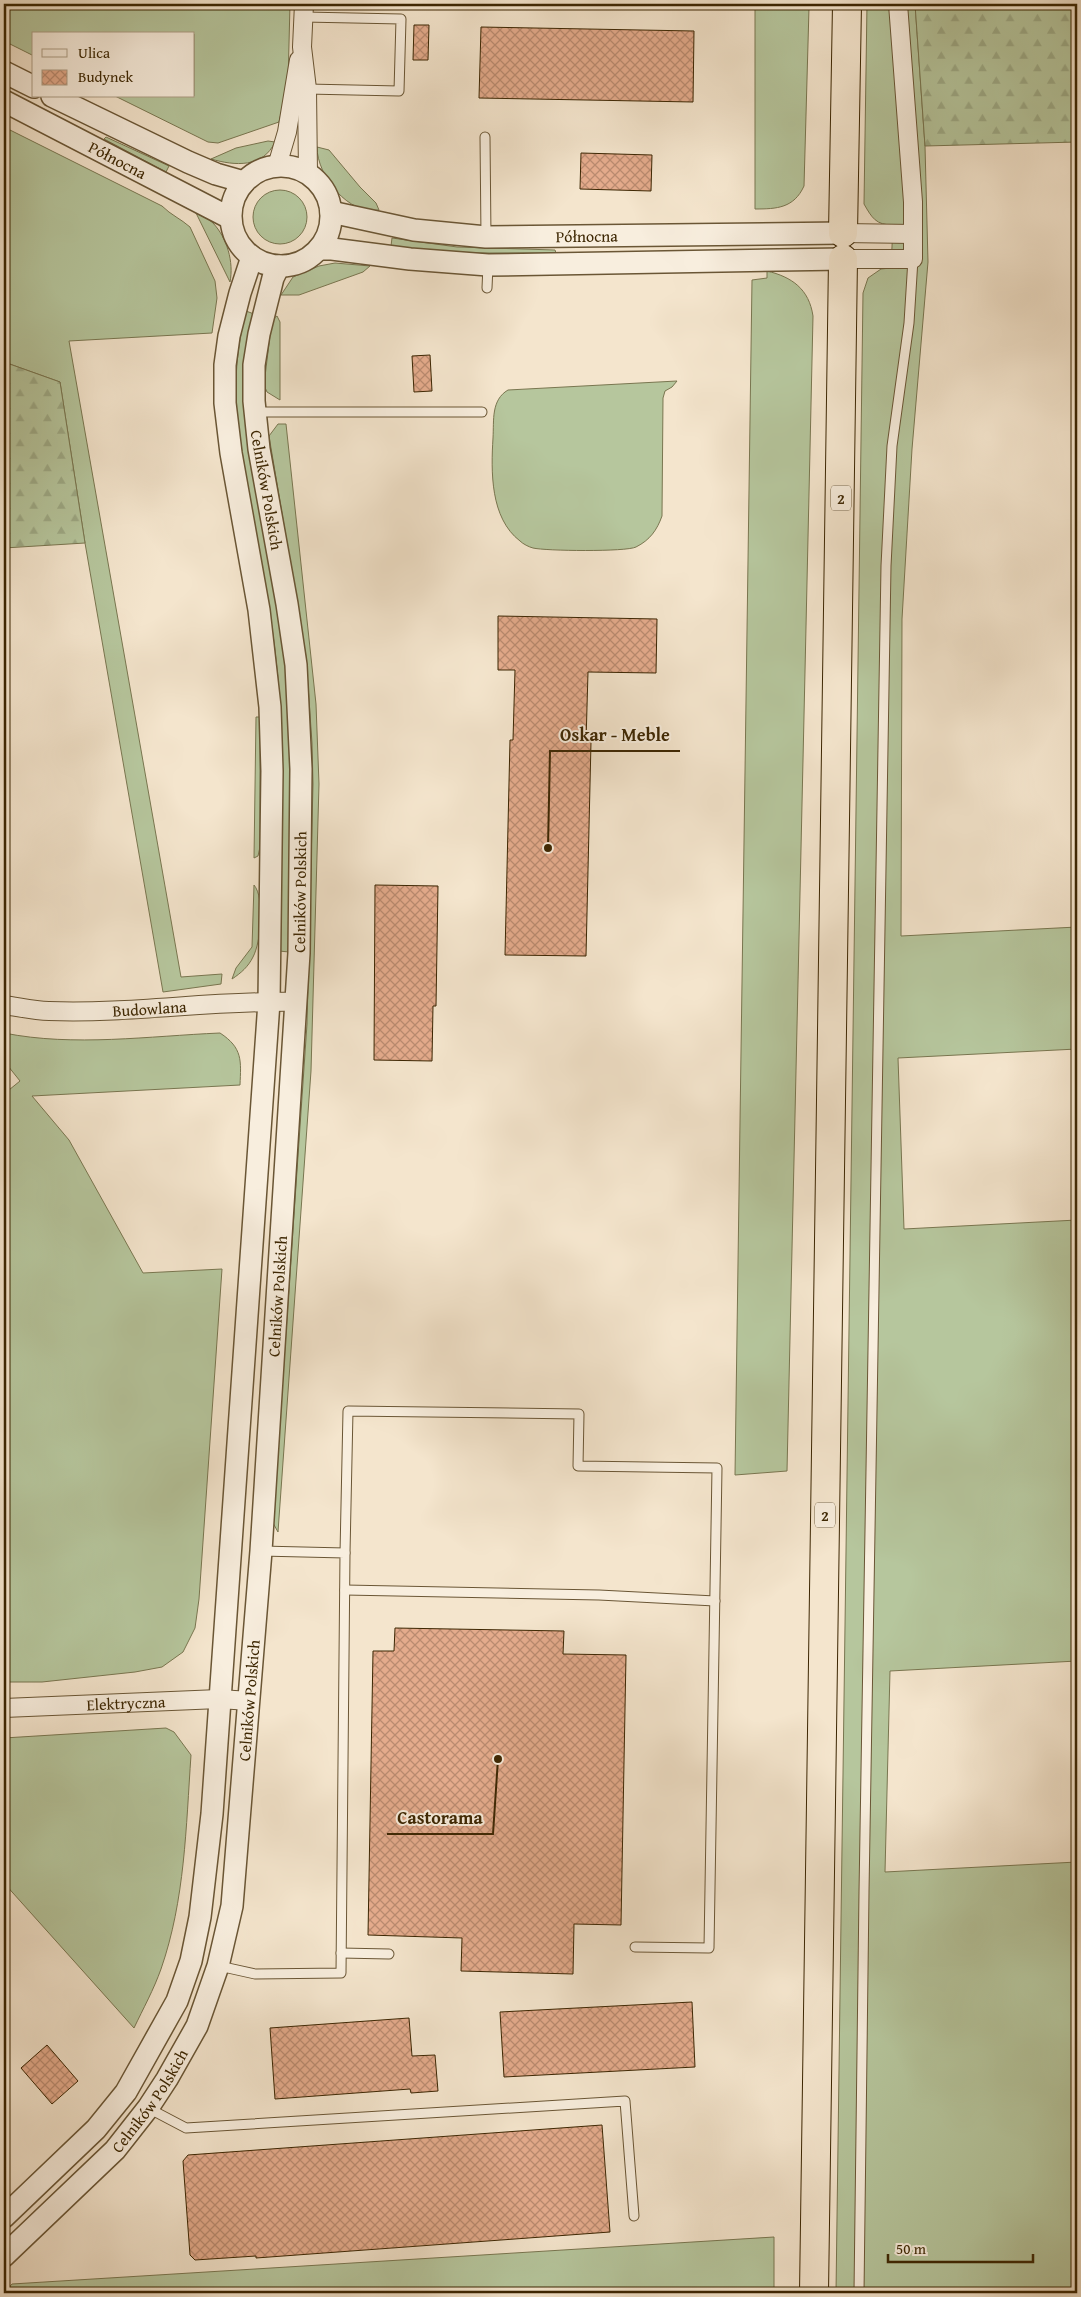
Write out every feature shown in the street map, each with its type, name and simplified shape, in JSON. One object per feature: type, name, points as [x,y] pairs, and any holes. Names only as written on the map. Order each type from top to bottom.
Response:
[{"type":"highway","name":"2","points":[[814,2293],[847,4]]},
{"type":"street","points":[[843,246],[913,259],[898,4]]},
{"type":"street","points":[[304,10],[302,47],[307,89],[308,174]]},
{"type":"street","points":[[277,166],[286,132],[294,80],[302,47]]},
{"type":"street","points":[[4,72],[32,86]]},
{"type":"street","name":"Północna","points":[[56,98],[188,162],[216,174],[244,182]]},
{"type":"street","name":"Północna","points":[[4,101],[230,218]]},
{"type":"street","points":[[277,166],[296,168],[308,174],[322,188],[330,212],[328,232],[319,249],[304,261],[292,265],[267,265],[252,257],[242,248],[235,237],[230,218],[234,199],[244,182],[259,171],[277,166]]},
{"type":"street","name":"Północna","points":[[330,212],[414,230],[486,238],[843,246]]},
{"type":"street","points":[[843,246],[913,234]]},
{"type":"street","name":"Północna","points":[[319,249],[488,265],[843,246]]},
{"type":"street","name":"Celników Polskich","points":[[4,2217],[96,2129],[126,2092],[177,2001],[191,1961],[200,1917],[211,1824],[268,1002],[272,772],[270,707],[259,610],[230,453],[224,403],[225,365],[229,336],[237,302],[252,257]]},
{"type":"street","name":"Celników Polskich","points":[[4,2256],[114,2150],[148,2108],[167,2079],[197,2026],[218,1966],[232,1906],[261,1551],[297,1002],[301,806],[299,706],[292,634],[254,412],[254,365],[259,334],[271,286],[279,266]]},
{"type":"street","name":"Budowlana","points":[[4,1005],[47,1011],[102,1011],[297,1002]]},
{"type":"street","name":"Elektryczna","points":[[4,1708],[220,1699],[250,1701]]},
{"type":"street","points":[[126,2092],[148,2108]]},
{"type":"lane","points":[[304,10],[400,19],[399,91],[307,89]]},
{"type":"lane","points":[[485,137],[486,238]]},
{"type":"lane","points":[[859,2293],[886,566],[892,446],[909,323],[913,259]]},
{"type":"lane","points":[[488,265],[488,288]]},
{"type":"lane","points":[[254,412],[482,412]]},
{"type":"lane","points":[[218,1966],[255,1974],[341,1974],[348,1411],[579,1414],[578,1466],[717,1468],[710,1948],[635,1947]]},
{"type":"lane","points":[[261,1551],[345,1553]]},
{"type":"lane","points":[[345,1590],[599,1595],[715,1601]]},
{"type":"lane","points":[[342,1953],[389,1954]]},
{"type":"lane","points":[[148,2108],[186,2128],[625,2100],[634,2216]]},
{"type":"green space","points":[[4,4],[290,4],[288,83],[279,122],[218,143],[208,142],[119,98],[195,98],[195,32],[32,32],[32,55],[4,41]]},
{"type":"green space","points":[[755,4],[809,8],[804,186],[795,199],[778,208],[755,209]]},
{"type":"green space","points":[[867,4],[915,4],[925,146],[928,262],[912,449],[902,619],[901,936],[1077,927],[1077,1049],[898,1058],[904,1229],[1077,1220],[1077,1661],[890,1671],[885,1872],[1077,1862],[1077,2293],[836,2293],[863,293],[868,278],[881,269],[891,268],[893,225],[882,224],[875,220],[864,204]]},
{"type":"green space","points":[[915,4],[1077,4],[1077,142],[925,146]]},
{"type":"green space","points":[[4,127],[162,206],[190,227],[215,281],[217,298],[212,333],[69,341],[181,977],[222,974],[221,984],[163,992],[85,543],[60,382],[4,362]]},
{"type":"green space","points":[[106,137],[169,166],[166,172],[104,139]]},
{"type":"green space","points":[[268,141],[275,142],[263,157],[256,161],[239,164],[211,159],[236,148]]},
{"type":"green space","points":[[317,147],[329,150],[376,203],[379,210],[357,207],[337,192],[322,170]]},
{"type":"green space","points":[[275,190],[285,190],[295,194],[303,202],[307,217],[303,232],[295,240],[285,244],[275,244],[265,240],[257,232],[253,222],[253,212],[257,202],[265,194]]},
{"type":"green space","points":[[196,213],[211,221],[226,243],[231,266],[230,282]]},
{"type":"green space","points":[[392,238],[457,247],[555,250],[556,253],[457,253],[391,246]]},
{"type":"green space","points":[[335,263],[370,266],[363,272],[299,295],[281,295],[293,277],[319,266]]},
{"type":"green space","points":[[767,271],[784,277],[798,286],[808,298],[813,316],[787,1471],[735,1475],[752,280],[767,278]]},
{"type":"green space","points":[[246,311],[254,314],[246,361],[245,408],[247,431],[282,632],[290,710],[292,814],[289,952],[279,951],[282,849],[282,746],[278,678],[270,612],[237,416],[237,363]]},
{"type":"green space","points":[[277,316],[280,322],[280,400],[267,392],[264,385],[271,327],[274,318]]},
{"type":"green space","points":[[4,362],[60,382],[85,543],[4,548]]},
{"type":"green space","points":[[677,381],[665,391],[663,398],[662,516],[658,526],[649,538],[636,547],[629,549],[553,550],[528,546],[510,531],[503,520],[494,493],[492,465],[494,411],[503,394],[508,390]]},
{"type":"green space","points":[[278,424],[286,424],[316,704],[319,784],[311,1071],[278,1532],[273,1523],[307,1024],[313,784],[306,657],[269,436]]},
{"type":"green space","points":[[256,717],[260,717],[260,847],[258,856],[254,858]]},
{"type":"green space","points":[[254,885],[260,900],[261,910],[260,931],[256,950],[249,964],[232,979],[236,968],[252,947]]},
{"type":"green space","points":[[4,1033],[30,1037],[84,1040],[220,1033],[233,1044],[239,1056],[241,1069],[240,1085],[32,1096],[69,1140],[143,1273],[222,1269],[199,1599],[195,1628],[183,1652],[162,1667],[135,1672],[42,1682],[4,1682],[4,1094],[20,1081],[4,1061]]},
{"type":"green space","points":[[166,1728],[174,1732],[191,1755],[186,1836],[180,1890],[169,1943],[152,1991],[134,2028],[4,1883],[4,1738]]},
{"type":"green space","points":[[774,2237],[774,2293],[4,2293],[12,2284]]},
{"type":"building","points":[[414,25],[429,25],[428,60],[413,60]]},
{"type":"building","points":[[481,27],[694,31],[693,102],[479,98]]},
{"type":"building","points":[[581,153],[652,155],[651,191],[580,189]]},
{"type":"building","points":[[430,355],[432,391],[414,392],[412,356]]},
{"type":"building","points":[[498,616],[657,619],[656,673],[588,672],[586,742],[591,742],[586,956],[505,955],[510,740],[513,740],[515,670],[498,670]]},
{"type":"building","points":[[375,885],[438,886],[436,1006],[433,1006],[432,1061],[374,1060]]},
{"type":"building","points":[[395,1628],[564,1631],[563,1654],[626,1655],[621,1925],[574,1924],[573,1974],[461,1971],[462,1938],[368,1935],[373,1651],[394,1651]]},
{"type":"building","points":[[692,2002],[695,2067],[504,2077],[500,2012]]},
{"type":"building","points":[[409,2018],[412,2056],[435,2055],[438,2091],[411,2093],[410,2089],[275,2099],[270,2028]]},
{"type":"building","points":[[47,2045],[78,2081],[52,2104],[21,2068]]},
{"type":"building","points":[[602,2125],[610,2232],[256,2258],[256,2256],[195,2260],[190,2255],[183,2161],[188,2155]]},
{"type":"place","name":"Oskar - Meble","points":[[548,848]]},
{"type":"place","name":"Castorama","points":[[498,1759]]}]
